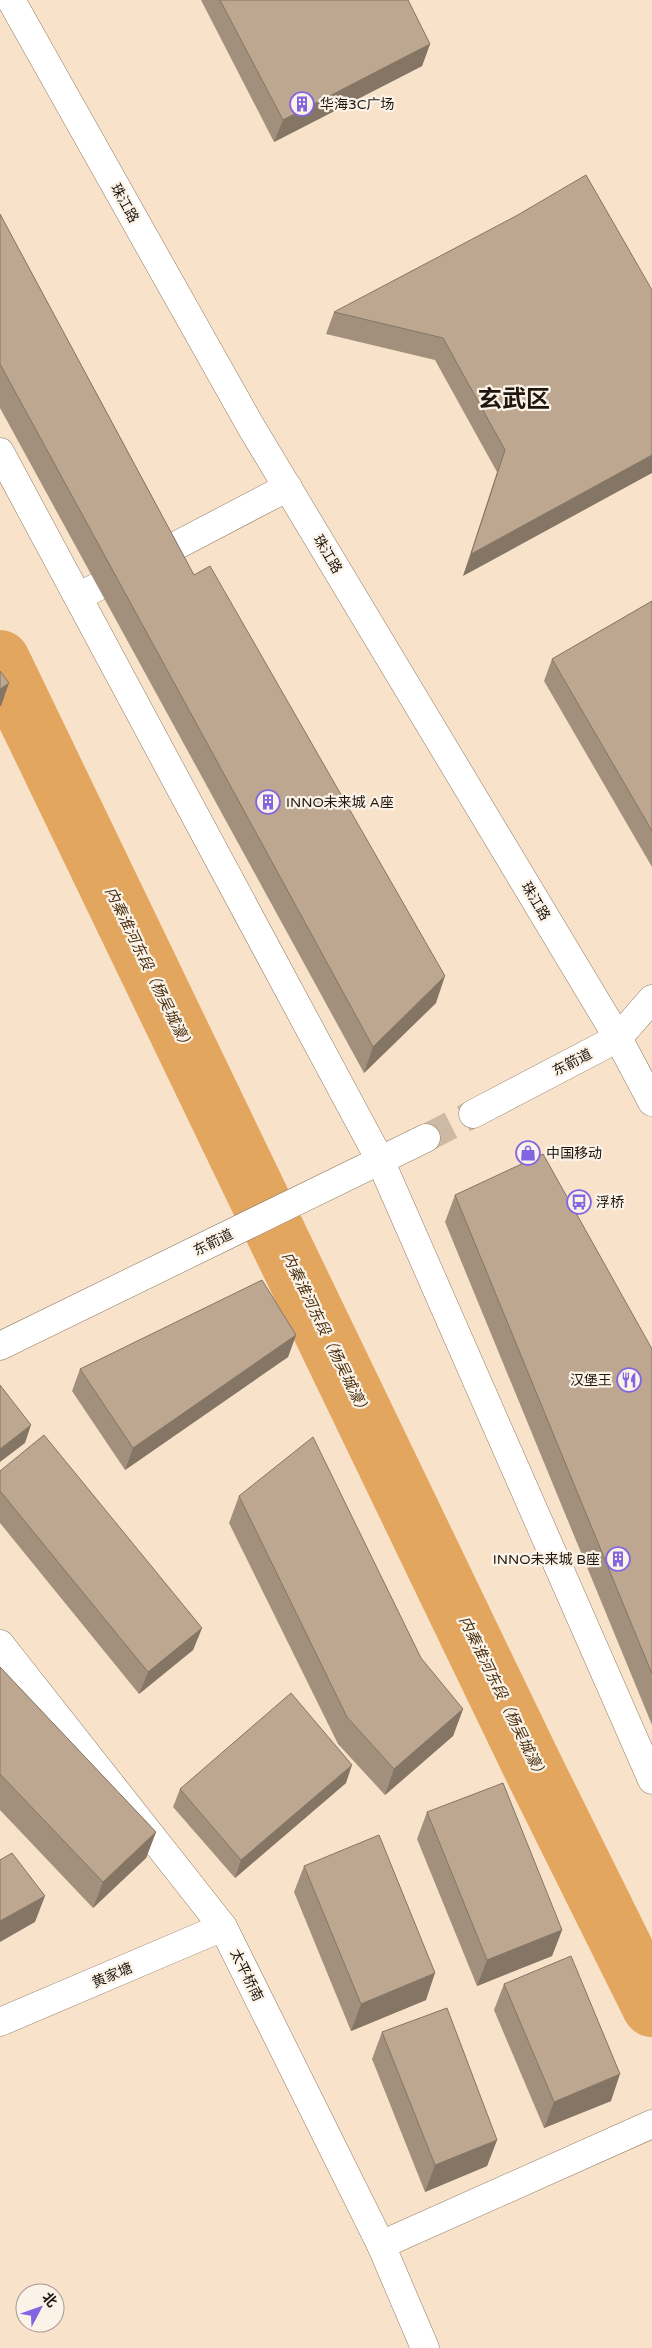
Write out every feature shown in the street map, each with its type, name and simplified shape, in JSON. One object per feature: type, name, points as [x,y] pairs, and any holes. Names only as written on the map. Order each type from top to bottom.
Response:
[{"type":"street","name":"珠江路","points":[[11,0],[236,400],[618,1038],[652,1102]]},
{"type":"street","points":[[0,452],[380,1160],[652,1780]]},
{"type":"street","points":[[78,597],[288,487]]},
{"type":"street","points":[[618,1038],[652,999]]},
{"type":"street","name":"东箭道","points":[[472,1114],[618,1038]]},
{"type":"street","name":"东箭道","points":[[0,1346],[426,1138]]},
{"type":"street","name":"太平桥南","points":[[0,1644],[223,1927],[381,2245],[425,2348]]},
{"type":"street","name":"黄家塘","points":[[0,2022],[223,1927]]},
{"type":"street","points":[[381,2245],[644,2127]]},
{"type":"building","name":"华海3C广场","points":[[220,0],[408,0],[430,44],[283,120]]},
{"type":"building","points":[[586,175],[652,290],[652,455],[471,554],[505,450],[443,338],[334,312],[516,216]]},
{"type":"building","name":"INNO未来城 A座","points":[[0,214],[194,575],[210,566],[445,976],[373,1047],[0,364]]},
{"type":"building","points":[[652,601],[652,831],[552,659]]},
{"type":"building","points":[[0,671],[9,683],[0,689]]},
{"type":"building","name":"INNO未来城 B座","points":[[543,1154],[652,1349],[652,1674],[455,1195]]},
{"type":"building","points":[[262,1280],[296,1335],[133,1448],[80,1369]]},
{"type":"building","points":[[0,1385],[31,1425],[0,1449]]},
{"type":"building","points":[[44,1435],[202,1628],[148,1672],[0,1491],[0,1471]]},
{"type":"building","points":[[313,1437],[421,1658],[463,1709],[394,1769],[347,1717],[239,1496]]},
{"type":"building","points":[[0,1667],[156,1832],[103,1882],[0,1774]]},
{"type":"building","points":[[291,1693],[352,1765],[241,1860],[180,1789]]},
{"type":"building","points":[[503,1783],[562,1930],[487,1960],[427,1812]]},
{"type":"building","points":[[379,1835],[435,1973],[361,2004],[304,1866]]},
{"type":"building","points":[[12,1853],[45,1896],[0,1921],[0,1860]]},
{"type":"building","points":[[571,1956],[620,2074],[554,2102],[504,1984]]},
{"type":"building","points":[[447,2008],[497,2140],[435,2165],[382,2032]]},
{"type":"waterway","name":"内秦淮河东段（杨吴城濠）","points":[[0,660],[532,1765],[652,2007]]},
{"type":"tunnel","points":[[426,1138],[473,1114]]},
{"type":"place","name":"华海3C广场","points":[[302,104]]},
{"type":"place","name":"INNO未来城 A座","points":[[268,802]]},
{"type":"place","name":"中国移动","points":[[528,1153]]},
{"type":"place","name":"浮桥","points":[[579,1202]]},
{"type":"place","name":"汉堡王","points":[[629,1380]]},
{"type":"place","name":"INNO未来城 B座","points":[[618,1559]]},
{"type":"district","name":"玄武区","points":[[514,399]]}]
